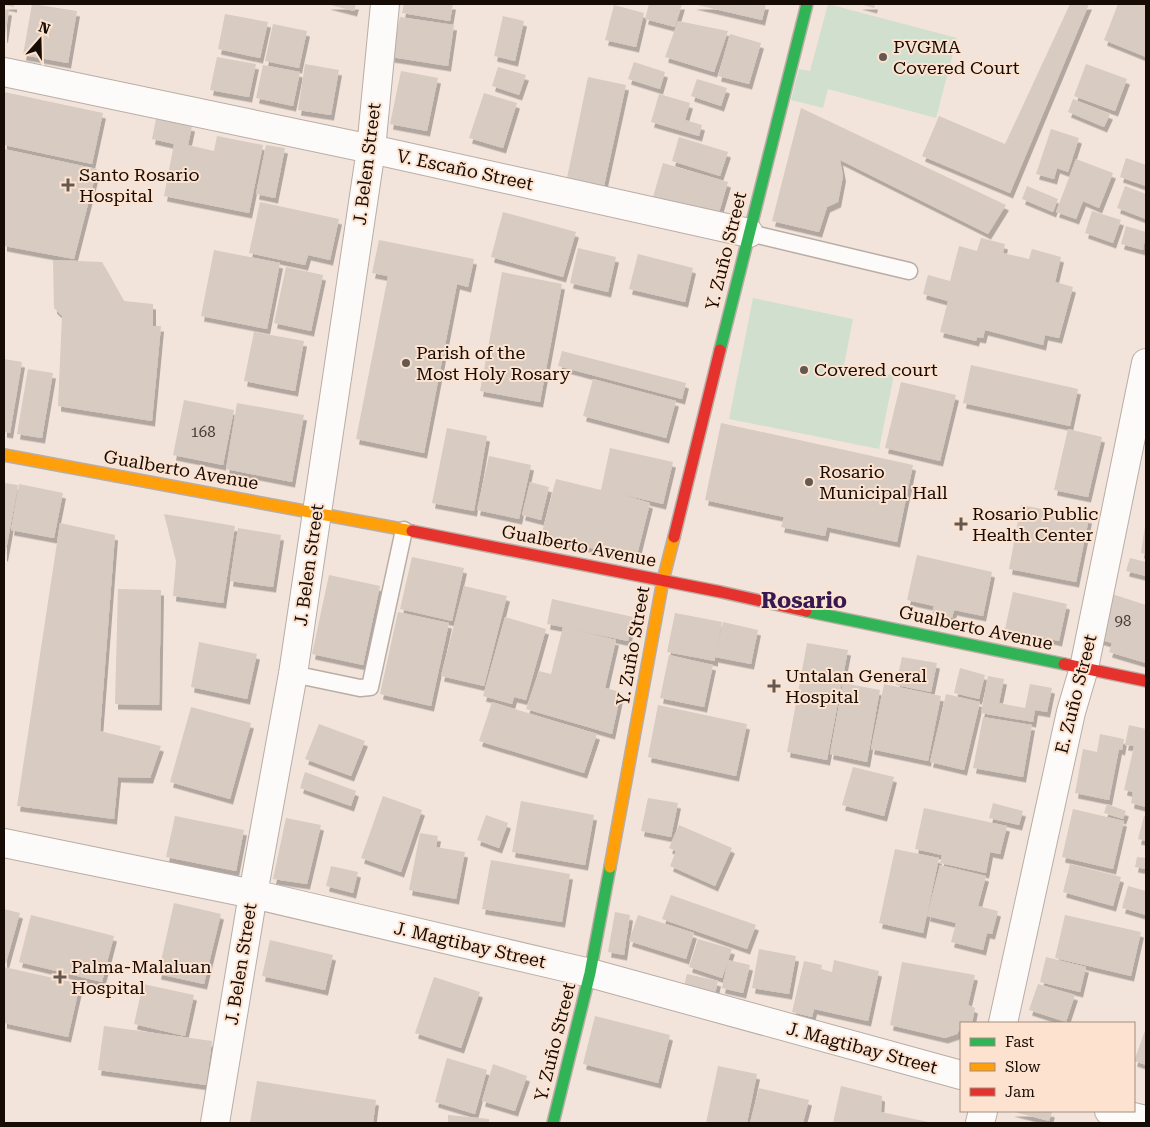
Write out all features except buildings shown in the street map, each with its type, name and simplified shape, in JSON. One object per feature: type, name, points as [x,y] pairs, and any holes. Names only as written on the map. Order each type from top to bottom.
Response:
[{"type":"main road","name":"Y. Zuño Street","points":[[553,1123],[590,974],[663,580],[807,4]]},
{"type":"main road","name":"Gualberto Avenue","points":[[4,455],[317,512],[663,580],[1146,681]]},
{"type":"street","name":"J. Belen Street","points":[[215,1123],[253,894],[293,674],[371,149],[385,4]]},
{"type":"street","name":"V. Escaño Street","points":[[4,72],[371,149],[749,233]]},
{"type":"street","name":"E. Zuño Street","points":[[1003,1022],[1070,712],[1084,668],[1146,363]]},
{"type":"street","name":"J. Magtibay Street","points":[[4,843],[253,894],[590,974],[960,1075]]},
{"type":"street","points":[[1113,1112],[1146,1120]]},
{"type":"lane","points":[[749,233],[909,271]]},
{"type":"lane","points":[[293,674],[360,688],[370,687],[404,530]]},
{"type":"green space","name":"PVGMA Covered Court","points":[[828,4],[957,38],[936,118],[828,89],[823,108],[791,100],[799,69],[810,71]]},
{"type":"green space","name":"Covered court","points":[[753,298],[853,319],[844,365],[894,375],[879,449],[729,419]]},
{"type":"traffic: fast","points":[[720,350],[807,4]]},
{"type":"traffic: fast","points":[[806,611],[1064,664]]},
{"type":"traffic: fast","points":[[553,1123],[590,973],[610,867]]},
{"type":"traffic: slow","points":[[4,455],[412,531]]},
{"type":"traffic: slow","points":[[610,867],[663,580],[674,537]]},
{"type":"traffic: jam","points":[[674,537],[720,350]]},
{"type":"traffic: jam","points":[[412,531],[721,592],[806,611]]},
{"type":"traffic: jam","points":[[1064,664],[1146,681]]},
{"type":"place","name":"PVGMA Covered Court","points":[[883,57]]},
{"type":"place","name":"Santo Rosario Hospital","points":[[68,185]]},
{"type":"place","name":"Parish of the Most Holy Rosary","points":[[406,363]]},
{"type":"place","name":"Covered court","points":[[804,370]]},
{"type":"place","name":"Rosario Municipal Hall","points":[[809,482]]},
{"type":"place","name":"Rosario Public Health Center","points":[[961,524]]},
{"type":"place","name":"Untalan General Hospital","points":[[774,686]]},
{"type":"place","name":"Palma-Malaluan Hospital","points":[[60,977]]},
{"type":"district","name":"Rosario","points":[[804,600]]}]
